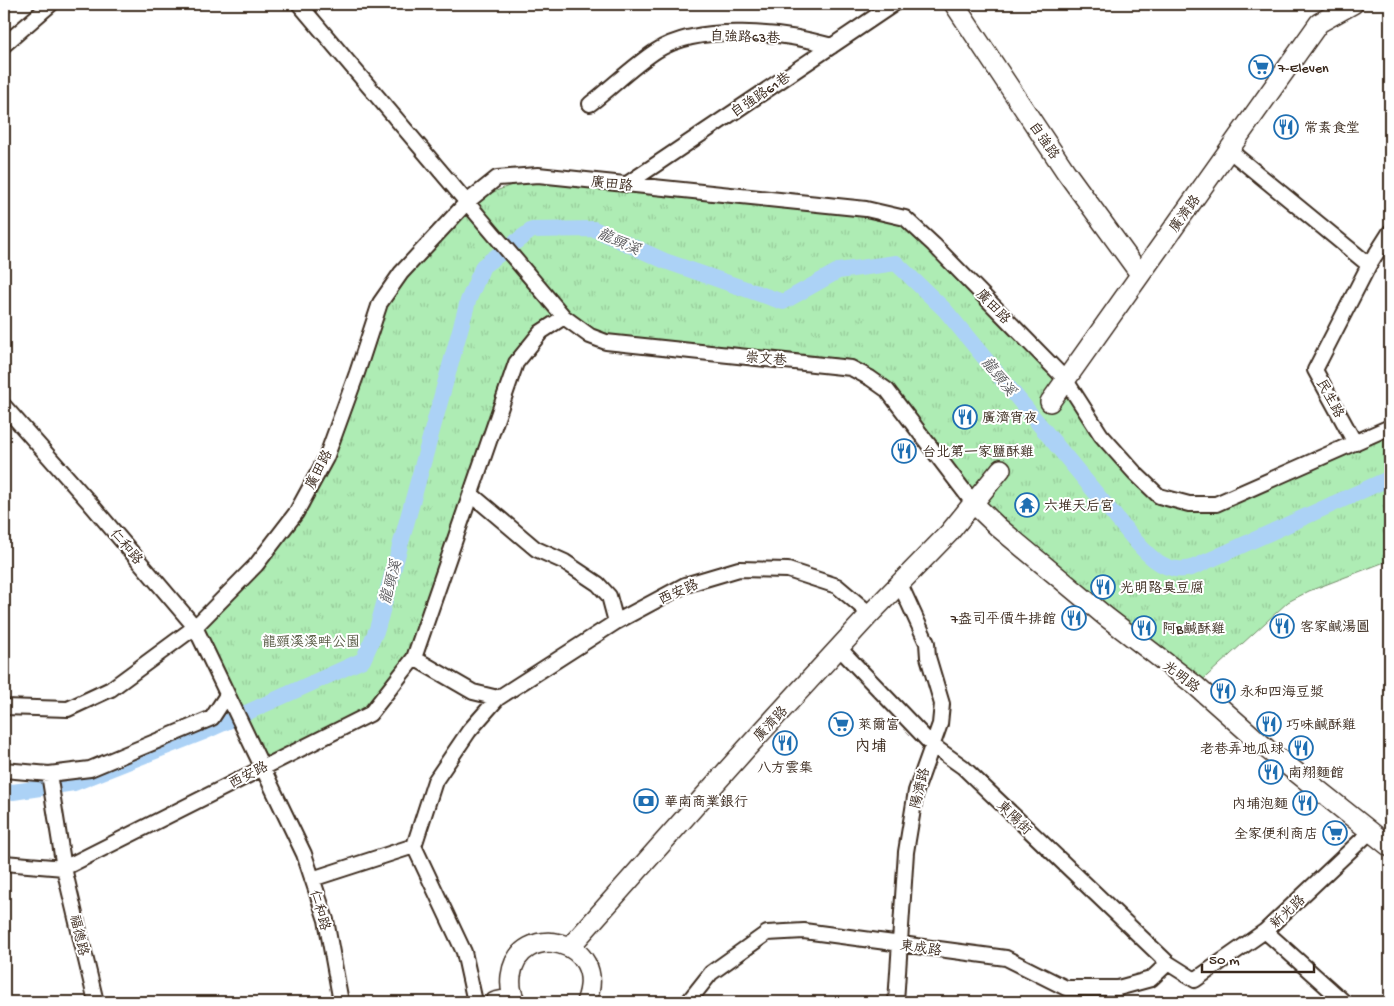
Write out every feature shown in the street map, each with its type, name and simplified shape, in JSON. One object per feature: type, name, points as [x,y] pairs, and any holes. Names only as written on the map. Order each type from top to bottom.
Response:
[{"type":"main road","name":"自強路","points":[[954,4],[1066,172],[1140,274]]},
{"type":"main road","points":[[1319,24],[1322,4]]},
{"type":"main road","points":[[1319,24],[1353,4]]},
{"type":"main road","name":"廣濟路","points":[[1050,402],[1319,24]]},
{"type":"main road","name":"廣濟路","points":[[570,947],[746,749],[840,649],[870,614],[949,533],[1001,469]]},
{"type":"main road","name":"光明路","points":[[974,504],[998,527],[1105,616],[1196,686],[1267,749],[1390,847]]},
{"type":"main road","points":[[508,1001],[512,970],[518,957],[529,948],[542,942],[556,942],[570,947],[580,955],[587,965],[591,977],[590,990],[586,1002]]},
{"type":"street","points":[[4,46],[50,4]]},
{"type":"street","name":"崇文巷","points":[[298,4],[564,317],[590,336],[606,342],[850,368],[870,378],[887,390],[974,504]]},
{"type":"street","name":"自強路61巷","points":[[627,184],[894,4]]},
{"type":"street","name":"自強路63巷","points":[[590,104],[657,50],[685,38],[715,32],[813,40],[832,46]]},
{"type":"street","points":[[1230,151],[1369,265]]},
{"type":"street","name":"廣田路","points":[[4,707],[68,709],[111,689],[195,626],[256,565],[296,513],[326,458],[358,373],[380,304],[401,273],[467,202],[497,178],[538,175],[866,209],[905,218],[1065,379],[1101,436],[1159,496],[1189,504],[1216,504],[1355,442]]},
{"type":"street","name":"民生路","points":[[1355,442],[1315,370],[1369,265],[1390,232]]},
{"type":"street","name":"西安路","points":[[64,868],[370,714],[414,658],[516,363],[541,332],[564,317]]},
{"type":"street","name":"仁和路","points":[[4,406],[195,626],[261,768],[304,854],[326,920],[341,1002]]},
{"type":"street","points":[[1355,442],[1390,427]]},
{"type":"street","points":[[471,494],[536,549],[565,562],[598,584],[609,596],[616,622]]},
{"type":"street","name":"西安路","points":[[414,846],[435,780],[469,732],[498,698],[616,622],[684,585],[739,568],[788,570],[837,586],[870,614]]},
{"type":"street","name":"陽濟路","points":[[896,1002],[906,852],[916,791],[940,724],[942,704],[928,657],[927,643],[900,584]]},
{"type":"street","name":"東陽街","points":[[840,649],[932,745],[963,767],[1168,963],[1194,980]]},
{"type":"street","points":[[414,658],[473,692],[498,698]]},
{"type":"street","points":[[4,770],[49,774],[90,769],[212,718],[228,697]]},
{"type":"street","name":"福德路","points":[[50,780],[64,868],[96,1002]]},
{"type":"street","name":"新光路","points":[[1194,980],[1265,931],[1371,831]]},
{"type":"street","points":[[312,880],[414,846],[464,952],[475,1002]]},
{"type":"street","points":[[4,863],[64,868]]},
{"type":"street","name":"東成路","points":[[688,1002],[712,974],[768,933],[804,931],[1006,958],[1066,988],[1118,988],[1151,979],[1168,963]]},
{"type":"street","points":[[1265,931],[1344,1002]]},
{"type":"green space","name":"龍頸溪溪畔公園","points":[[538,175],[905,218],[1065,379],[1101,435],[1159,496],[1217,504],[1390,427],[1390,560],[1309,591],[1288,602],[1196,686],[973,509],[887,390],[851,369],[606,342],[564,317],[516,363],[414,658],[370,714],[261,767],[195,627],[256,565],[326,458],[380,303],[467,202]]},
{"type":"waterway","name":"龍頸溪","points":[[4,790],[13,792],[74,783],[206,731],[363,660],[377,629],[468,301],[483,266],[532,230],[594,229],[665,261],[783,302],[838,271],[896,263],[945,310],[1143,549],[1167,567],[1186,569],[1196,566],[1390,478]]},
{"type":"place","name":"7-Eleven","points":[[1261,67]]},
{"type":"place","name":"常素食堂","points":[[1286,127]]},
{"type":"place","name":"廣濟宵夜","points":[[965,417]]},
{"type":"place","name":"台北第一家鹽酥雞","points":[[904,451]]},
{"type":"place","name":"六堆天后宮","points":[[1027,505]]},
{"type":"place","name":"光明路臭豆腐","points":[[1103,587]]},
{"type":"place","name":"7盎司平價牛排館","points":[[1074,618]]},
{"type":"place","name":"客家鹹湯圓","points":[[1282,626]]},
{"type":"place","name":"阿B鹹酥雞","points":[[1144,628]]},
{"type":"place","name":"永和四海豆漿","points":[[1223,691]]},
{"type":"place","name":"萊爾富","points":[[841,724]]},
{"type":"place","name":"巧味鹹酥雞","points":[[1269,724]]},
{"type":"place","name":"八方雲集","points":[[785,743]]},
{"type":"place","name":"老巷弄地瓜球","points":[[1301,748]]},
{"type":"place","name":"南翔麵館","points":[[1271,772]]},
{"type":"place","name":"華南商業銀行","points":[[646,801]]},
{"type":"place","name":"內埔泡麵","points":[[1305,803]]},
{"type":"place","name":"全家便利商店","points":[[1335,833]]},
{"type":"district","name":"內埔","points":[[871,745]]}]
